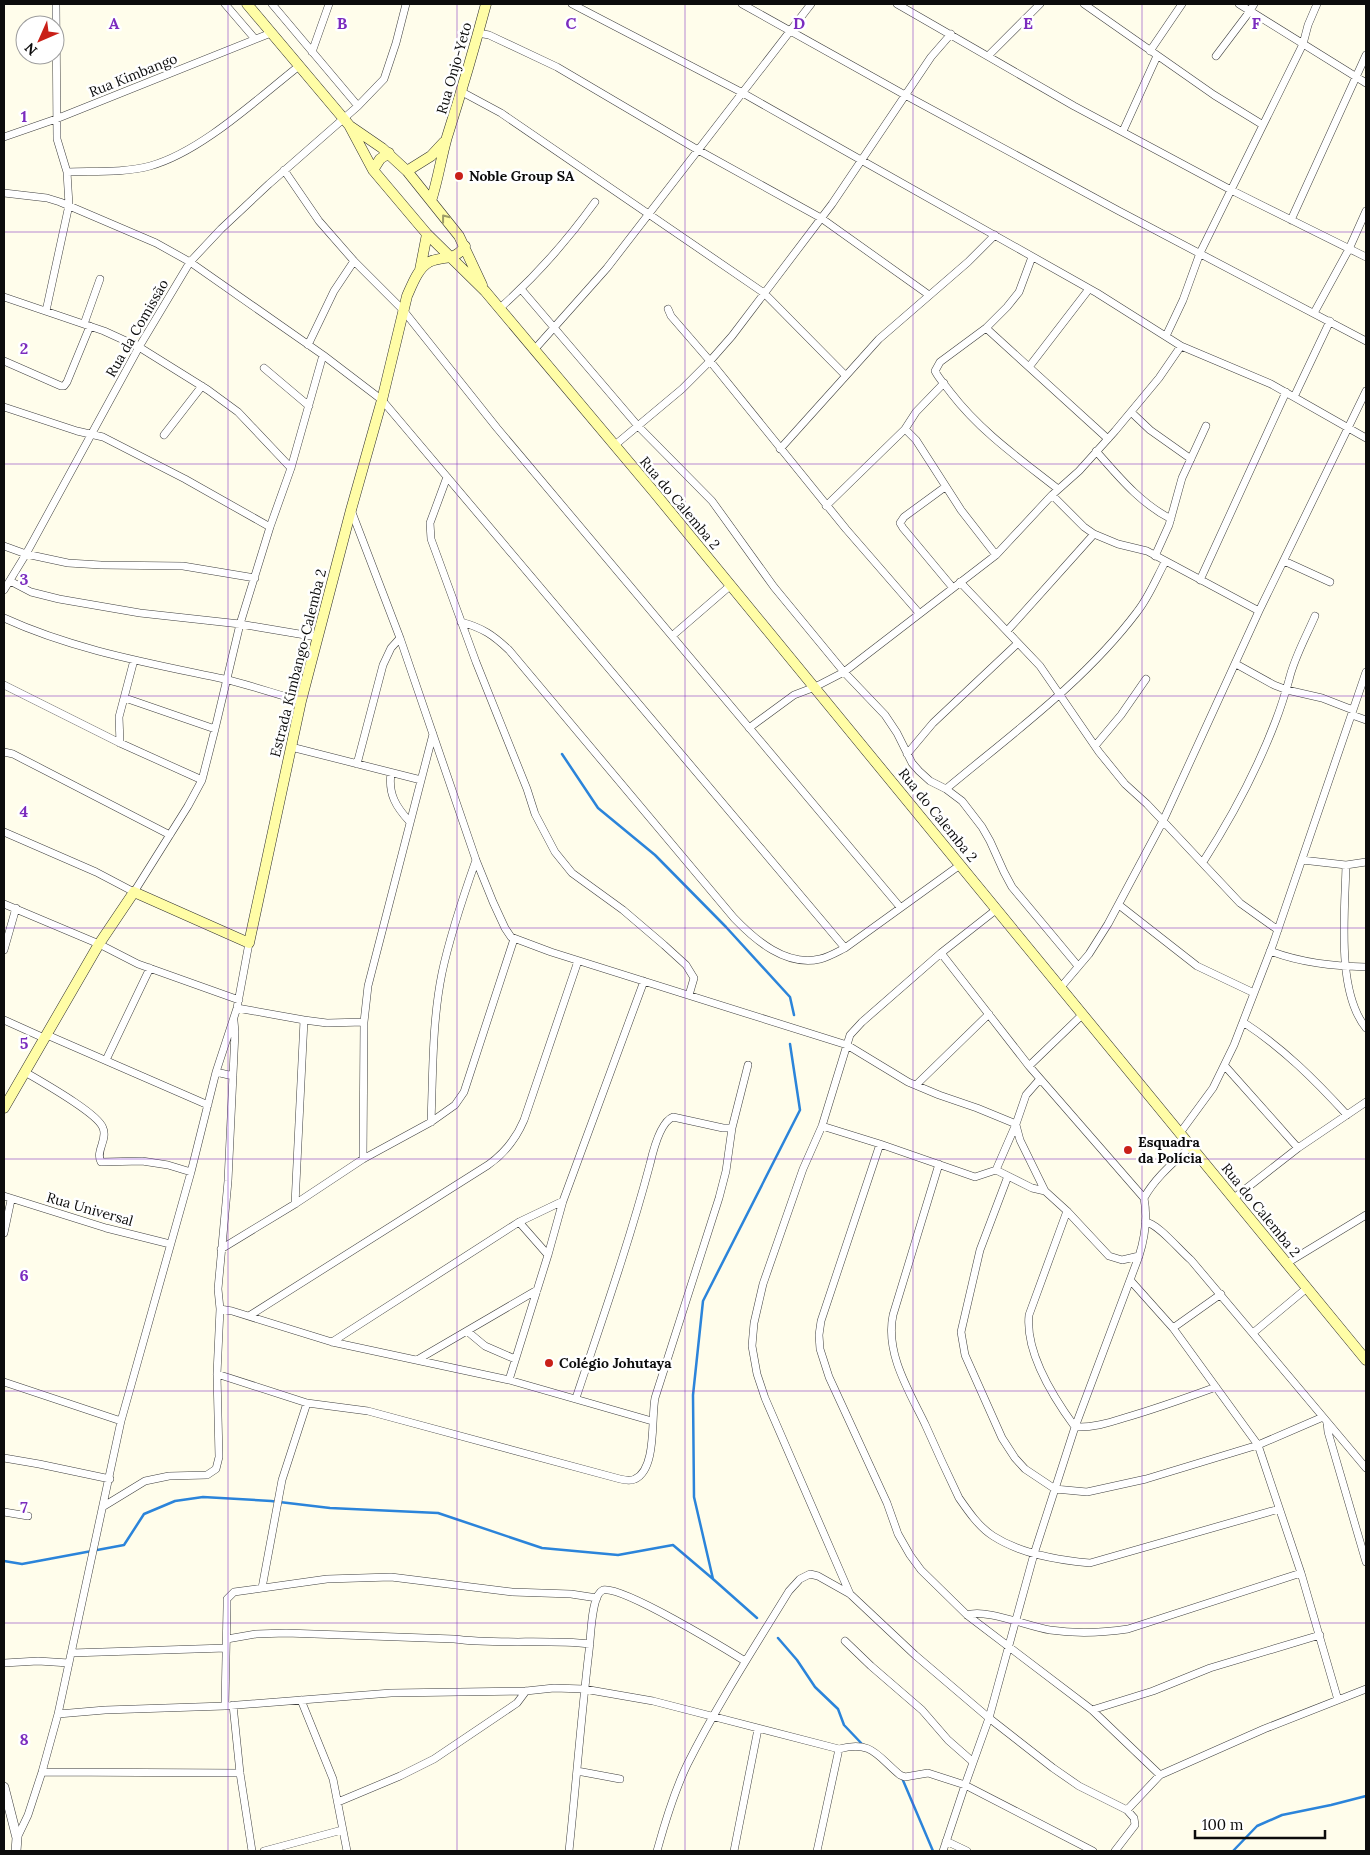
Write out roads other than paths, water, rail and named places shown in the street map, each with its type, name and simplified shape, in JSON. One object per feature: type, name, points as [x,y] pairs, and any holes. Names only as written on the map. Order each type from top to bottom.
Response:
[{"type":"main road","name":"Rua do Calemba 2","points":[[247,4],[346,122],[373,170],[427,234],[500,308],[615,445],[1366,1360]]},
{"type":"main road","name":"Rua Onjo-Yeto","points":[[431,201],[440,172],[446,140],[462,92],[486,4]]},
{"type":"main road","name":"Rua do Calemba 2","points":[[346,122],[389,154],[407,171],[464,246],[485,291]]},
{"type":"main road","points":[[407,171],[431,156],[446,140]]},
{"type":"main road","points":[[373,170],[380,159],[389,154]]},
{"type":"main road","points":[[420,271],[427,234]]},
{"type":"main road","points":[[420,271],[428,262],[442,258],[452,258],[464,246]]},
{"type":"main road","name":"Estrada Kimbango-Calemba 2","points":[[249,943],[301,701],[317,637],[382,400],[403,310],[407,296],[420,271]]},
{"type":"main road","points":[[4,1108],[99,944],[134,892],[249,943]]},
{"type":"street","points":[[46,311],[69,205],[66,172],[57,139],[56,4]]},
{"type":"street","points":[[225,4],[255,40]]},
{"type":"street","points":[[272,4],[358,106]]},
{"type":"street","points":[[312,52],[330,4]]},
{"type":"street","name":"Rua da Comissão","points":[[4,590],[93,434],[138,347],[190,262],[221,229],[284,170],[346,122],[358,106],[384,79],[406,4]]},
{"type":"street","points":[[572,4],[741,92],[1089,289],[1181,346],[1286,392],[1366,438]]},
{"type":"street","points":[[742,4],[905,95],[1366,341]]},
{"type":"street","points":[[534,350],[607,268],[650,214],[741,92],[811,4]]},
{"type":"street","points":[[898,4],[911,7],[1033,84],[1231,190],[1366,257]]},
{"type":"street","points":[[989,55],[1040,4]]},
{"type":"street","points":[[1084,4],[1214,95],[1263,125]]},
{"type":"street","points":[[1150,51],[1182,4]]},
{"type":"street","points":[[1239,4],[1252,7],[1303,44],[1366,83]]},
{"type":"street","points":[[1166,336],[1184,300],[1200,253],[1303,44],[1308,25],[1317,4]]},
{"type":"street","points":[[1216,56],[1252,7]]},
{"type":"street","name":"Rua Kimbango","points":[[4,137],[56,119],[271,33]]},
{"type":"street","points":[[478,33],[489,35],[557,67],[698,150],[821,218],[930,295]]},
{"type":"street","points":[[615,445],[682,389],[732,336],[821,218],[930,57],[951,34]]},
{"type":"street","points":[[1291,220],[1366,55]]},
{"type":"street","points":[[1123,131],[1157,56]]},
{"type":"street","points":[[66,172],[120,170],[149,166],[170,159],[205,139],[299,66]]},
{"type":"street","points":[[462,92],[501,113],[764,293],[845,375]]},
{"type":"street","points":[[284,170],[319,220],[354,261],[403,310],[497,428],[900,907]]},
{"type":"street","points":[[4,193],[47,198],[69,205],[156,243],[190,262],[382,400],[845,948]]},
{"type":"street","points":[[500,308],[521,289],[571,236],[596,202]]},
{"type":"street","points":[[1314,313],[1349,249],[1366,211]]},
{"type":"street","points":[[780,449],[845,375],[885,334],[968,262],[995,235]]},
{"type":"street","points":[[1032,257],[1019,292],[986,328],[938,364],[936,371],[961,406],[975,421],[1017,458],[1058,490]]},
{"type":"street","points":[[308,345],[334,291],[354,261]]},
{"type":"street","points":[[4,361],[64,386],[68,382],[100,279]]},
{"type":"street","points":[[521,289],[638,426],[712,501],[774,587],[844,672],[885,715],[897,733],[912,763],[930,781],[946,789],[962,801],[982,827],[1012,887],[1078,966]]},
{"type":"street","points":[[1029,367],[1089,289]]},
{"type":"street","points":[[4,297],[87,325],[138,347],[202,386],[238,412],[291,468]]},
{"type":"street","points":[[668,309],[671,316],[710,361],[826,506],[919,613]]},
{"type":"street","points":[[1294,397],[1330,321]]},
{"type":"street","points":[[986,328],[1108,439]]},
{"type":"street","points":[[749,728],[794,695],[844,672],[996,554],[1108,439],[1159,378],[1181,346]]},
{"type":"street","points":[[4,832],[96,872],[134,892],[202,780],[216,729],[240,624],[270,527],[291,468],[323,356]]},
{"type":"street","points":[[264,368],[309,406]]},
{"type":"street","points":[[826,506],[905,429],[916,412],[944,383]]},
{"type":"street","points":[[164,435],[202,386]]},
{"type":"street","points":[[1061,987],[1089,954],[1118,905],[1163,821],[1259,611],[1366,391]]},
{"type":"street","points":[[1200,580],[1286,392]]},
{"type":"street","points":[[4,407],[108,440],[177,475],[270,527]]},
{"type":"street","points":[[1132,412],[1150,430],[1190,459]]},
{"type":"street","points":[[1156,556],[1171,519],[1179,487],[1206,426]]},
{"type":"street","points":[[905,429],[921,447],[945,487],[980,536],[996,554]]},
{"type":"street","points":[[1096,451],[1142,501],[1156,512],[1171,519]]},
{"type":"street","points":[[448,477],[433,516],[430,531],[433,548],[535,814],[555,852],[572,873],[623,910],[686,965],[694,978],[689,995]]},
{"type":"street","points":[[945,487],[904,517],[900,523],[953,588]]},
{"type":"street","points":[[1052,495],[1084,527],[1094,534],[1156,556],[1259,611]]},
{"type":"street","points":[[351,510],[400,638],[476,860],[505,928],[514,939],[578,961],[644,980],[847,1045],[886,1070],[916,1085],[1016,1124]]},
{"type":"street","points":[[1006,631],[1094,534]]},
{"type":"street","points":[[4,546],[26,554],[68,563],[182,566],[255,578]]},
{"type":"street","points":[[1284,561],[1330,582]]},
{"type":"street","points":[[946,789],[1060,694],[1123,630],[1138,611],[1165,562]]},
{"type":"street","points":[[10,581],[31,592],[59,599],[140,613],[240,624],[317,637]]},
{"type":"street","points":[[960,582],[1040,666],[1095,746],[1125,784],[1148,804],[1240,902],[1278,930]]},
{"type":"street","points":[[672,636],[731,585]]},
{"type":"street","points":[[1202,862],[1229,822],[1241,799],[1276,720],[1291,675],[1315,616]]},
{"type":"street","points":[[4,618],[53,638],[98,652],[227,680],[301,701]]},
{"type":"street","points":[[461,622],[489,632],[509,650],[728,911],[756,939],[779,953],[809,960],[832,955],[845,948],[960,865]]},
{"type":"street","points":[[357,764],[384,665],[391,648],[400,638]]},
{"type":"street","points":[[907,754],[933,723],[1018,643]]},
{"type":"street","points":[[120,743],[119,717],[134,660]]},
{"type":"street","points":[[1236,664],[1274,685],[1322,698],[1366,720]]},
{"type":"street","points":[[1180,1133],[1203,1105],[1225,1066],[1243,1022],[1278,930],[1366,672]]},
{"type":"street","points":[[1095,746],[1121,715],[1146,679]]},
{"type":"street","points":[[4,685],[120,743],[202,780]]},
{"type":"street","points":[[125,698],[216,729]]},
{"type":"street","points":[[363,1159],[364,1022],[368,986],[433,734]]},
{"type":"street","points":[[292,748],[421,780]]},
{"type":"street","points":[[4,752],[46,771],[170,835]]},
{"type":"street","points":[[391,773],[392,798],[398,809],[410,822]]},
{"type":"street","points":[[431,1122],[434,1046],[442,974],[452,932],[476,860]]},
{"type":"street","points":[[1302,860],[1346,865],[1366,862]]},
{"type":"street","points":[[1346,865],[1345,967],[1353,1008],[1366,1028]]},
{"type":"street","points":[[4,904],[238,1004],[304,1020],[326,1023],[364,1022]]},
{"type":"street","points":[[1118,905],[1197,966],[1254,993]]},
{"type":"street","points":[[4,950],[16,908]]},
{"type":"street","points":[[850,1594],[765,1398],[757,1374],[752,1346],[754,1323],[763,1284],[803,1169],[822,1126],[850,1035],[862,1022],[941,953],[997,909]]},
{"type":"street","points":[[221,1249],[295,1204],[363,1159],[431,1122],[455,1105],[464,1092],[514,939]]},
{"type":"street","points":[[17,1838],[28,1815],[58,1714],[121,1421],[191,1172],[216,1072],[238,1004],[249,943]]},
{"type":"street","points":[[1270,951],[1303,962],[1345,967],[1366,967]]},
{"type":"street","points":[[941,953],[1040,1080],[1144,1198]]},
{"type":"street","points":[[249,1316],[488,1165],[502,1154],[514,1140],[524,1120],[578,961]]},
{"type":"street","points":[[106,1060],[150,968]]},
{"type":"street","points":[[509,1380],[563,1201],[644,980]]},
{"type":"street","points":[[916,1085],[989,1014]]},
{"type":"street","points":[[1029,1066],[1083,1014]]},
{"type":"street","points":[[104,1506],[145,1481],[169,1476],[207,1475],[216,1469],[219,1457],[217,1374],[220,1309],[218,1289],[228,1180],[234,1076],[234,1018]]},
{"type":"street","points":[[4,1020],[106,1060],[208,1104]]},
{"type":"street","points":[[295,1204],[304,1020]]},
{"type":"street","points":[[1243,1022],[1285,1052],[1347,1115]]},
{"type":"street","points":[[217,1374],[307,1403],[368,1411],[620,1479],[637,1479],[646,1465],[654,1431],[652,1421],[655,1398],[719,1198],[726,1171],[732,1128],[748,1065]]},
{"type":"street","points":[[1225,1066],[1298,1148]]},
{"type":"street","points":[[24,1072],[76,1103],[101,1125],[104,1131],[98,1155],[100,1162],[142,1161],[168,1165],[191,1172]]},
{"type":"street","points":[[216,1072],[234,1076]]},
{"type":"street","points":[[996,1170],[1026,1095],[1040,1080]]},
{"type":"street","points":[[1234,1198],[1298,1148],[1366,1102]]},
{"type":"street","points":[[576,1398],[634,1223],[653,1153],[662,1130],[668,1120],[673,1117],[707,1125],[732,1128]]},
{"type":"street","points":[[1016,1124],[1020,1140],[1045,1191],[1109,1256],[1122,1260],[1139,1256]]},
{"type":"street","points":[[822,1126],[975,1177],[996,1170],[1032,1188],[1045,1191]]},
{"type":"street","points":[[880,1144],[821,1321],[820,1349],[829,1377],[887,1503],[898,1534],[921,1570],[967,1615],[1092,1710],[1160,1775]]},
{"type":"street","points":[[942,1851],[989,1718],[1034,1554],[1075,1427],[1131,1281],[1146,1234],[1144,1198],[1149,1189],[1166,1170],[1191,1146]]},
{"type":"street","points":[[939,1164],[893,1315],[891,1332],[896,1358],[904,1380],[959,1498],[968,1511],[991,1535],[1034,1554],[1067,1561],[1090,1563],[1279,1509]]},
{"type":"street","points":[[1008,1176],[980,1250],[962,1320],[962,1342],[965,1355],[1002,1438],[1025,1469],[1055,1488],[1087,1492],[1146,1479],[1258,1445],[1325,1419]]},
{"type":"street","name":"Rua Universal","points":[[4,1196],[11,1200],[106,1228],[170,1244]]},
{"type":"street","points":[[4,1233],[11,1200]]},
{"type":"street","points":[[332,1342],[519,1222],[563,1201]]},
{"type":"street","points":[[1066,1211],[1029,1315],[1028,1326],[1033,1349],[1047,1382],[1075,1427],[1085,1428],[1115,1421],[1177,1402],[1216,1386]]},
{"type":"street","points":[[1287,1263],[1366,1215]]},
{"type":"street","points":[[519,1222],[548,1255]]},
{"type":"street","points":[[1146,1222],[1158,1227],[1220,1294],[1366,1468]]},
{"type":"street","points":[[1131,1281],[1173,1328],[1258,1445],[1301,1573],[1338,1700]]},
{"type":"street","points":[[1253,1333],[1307,1288]]},
{"type":"street","points":[[417,1360],[537,1290]]},
{"type":"street","points":[[1173,1328],[1220,1294]]},
{"type":"street","points":[[220,1309],[332,1342],[509,1380],[652,1421]]},
{"type":"street","points":[[467,1331],[485,1346],[515,1359]]},
{"type":"street","points":[[4,1382],[121,1421]]},
{"type":"street","points":[[262,1588],[282,1480],[307,1403]]},
{"type":"street","points":[[1325,1419],[1366,1562]]},
{"type":"street","points":[[4,1458],[110,1479]]},
{"type":"street","points":[[4,1512],[28,1516]]},
{"type":"street","points":[[967,1615],[979,1613],[1049,1630],[1099,1633],[1128,1628],[1301,1573]]},
{"type":"street","points":[[657,1851],[686,1766],[712,1717],[789,1591],[800,1579],[810,1574],[818,1576],[850,1594],[915,1655],[989,1718],[1073,1781],[1127,1810],[1134,1818],[1135,1825],[1116,1851]]},
{"type":"street","points":[[252,1851],[229,1705],[226,1648],[227,1599],[234,1592],[327,1580],[391,1577],[512,1592],[571,1594],[597,1598]]},
{"type":"street","points":[[569,1851],[584,1689],[597,1598],[600,1591],[605,1590],[628,1598],[679,1621],[745,1661]]},
{"type":"street","points":[[227,1638],[256,1634],[286,1633],[474,1641],[559,1641],[590,1644]]},
{"type":"street","points":[[1092,1710],[1153,1690],[1210,1668],[1320,1635]]},
{"type":"street","points":[[846,1641],[871,1666],[922,1710],[948,1740],[973,1762]]},
{"type":"street","points":[[71,1653],[226,1648]]},
{"type":"street","points":[[4,1663],[38,1661],[69,1663]]},
{"type":"street","points":[[58,1714],[105,1710],[229,1705],[391,1693],[526,1691],[554,1688],[584,1689],[653,1701],[839,1750],[853,1745],[860,1745],[870,1749],[900,1775],[905,1777],[928,1773],[964,1785],[1093,1851]]},
{"type":"street","points":[[1127,1810],[1160,1775],[1264,1729],[1366,1689]]},
{"type":"street","points":[[338,1802],[400,1776],[434,1759],[518,1703],[526,1691]]},
{"type":"street","points":[[301,1700],[329,1767],[347,1851]]},
{"type":"street","points":[[734,1851],[758,1729]]},
{"type":"street","points":[[817,1851],[839,1750]]},
{"type":"street","points":[[577,1771],[620,1779]]},
{"type":"street","points":[[42,1772],[240,1773]]},
{"type":"street","points":[[4,1787],[17,1838],[16,1851]]},
{"type":"street","points":[[264,1851],[342,1830]]},
{"type":"street","points":[[946,1841],[967,1851]]},
{"type":"waterway","points":[[562,754],[598,808],[655,855],[726,927],[790,997],[794,1015]]},
{"type":"waterway","points":[[757,1618],[713,1579],[694,1497],[693,1395],[703,1301],[800,1110],[790,1044]]},
{"type":"waterway","points":[[4,1561],[22,1564],[124,1545],[144,1514],[175,1501],[203,1497],[271,1501],[330,1508],[438,1513],[542,1548],[618,1555],[673,1545],[713,1579]]},
{"type":"waterway","points":[[778,1638],[797,1660],[815,1687],[838,1709],[844,1725],[863,1745]]},
{"type":"waterway","points":[[902,1778],[933,1851]]},
{"type":"waterway","points":[[1233,1851],[1257,1826],[1282,1815],[1366,1796]]},
{"type":"place","name":"Noble Group SA","points":[[459,176]]},
{"type":"place","name":"Esquadra da Polícia","points":[[1128,1150]]},
{"type":"place","name":"Colégio Johutaya","points":[[549,1363]]}]
